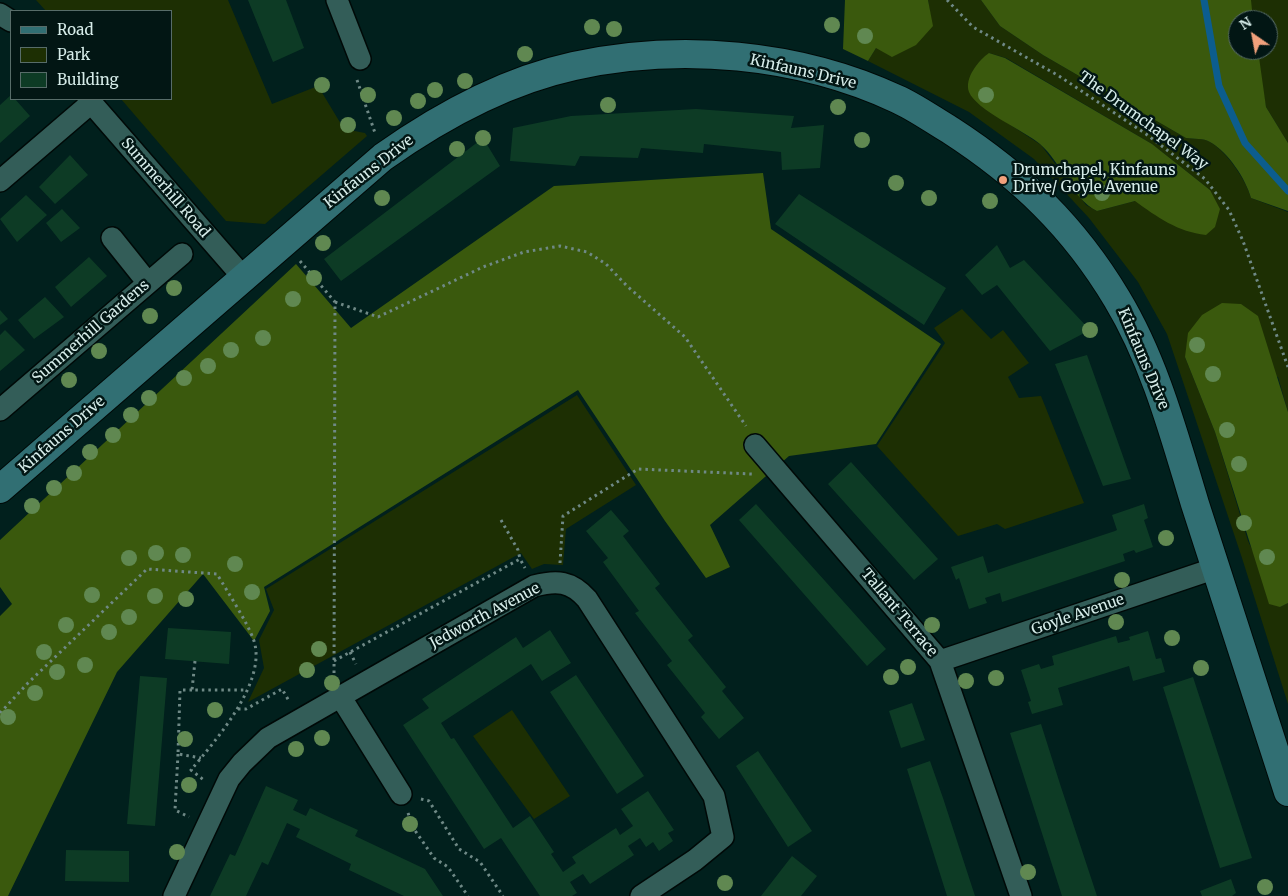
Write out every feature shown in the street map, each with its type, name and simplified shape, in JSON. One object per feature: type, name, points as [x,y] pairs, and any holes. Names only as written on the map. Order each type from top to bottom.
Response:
[{"type":"street","points":[[337,0],[360,59]]},
{"type":"street","name":"Kinfauns Drive","points":[[0,489],[384,157],[447,116],[496,92],[571,66],[616,58],[660,54],[711,54],[770,61],[846,78],[899,99],[980,150],[1025,184],[1057,217],[1094,263],[1119,302],[1140,343],[1167,415],[1288,792]]},
{"type":"street","points":[[0,181],[89,101]]},
{"type":"street","name":"Summerhill Road","points":[[89,101],[243,277]]},
{"type":"street","points":[[112,238],[148,283]]},
{"type":"street","name":"Summerhill Gardens","points":[[0,410],[182,254]]},
{"type":"street","name":"Tallant Terrace","points":[[755,445],[940,661],[1021,896]]},
{"type":"street","name":"Goyle Avenue","points":[[940,661],[1216,568]]},
{"type":"street","name":"Jedworth Avenue","points":[[174,896],[221,794],[242,763],[268,738],[534,586],[559,582],[578,589],[587,599],[714,796],[723,837],[695,860],[641,896]]},
{"type":"street","points":[[340,696],[401,794]]},
{"type":"path","name":"The Drumchapel Way","points":[[947,0],[973,27],[1067,81],[1153,138],[1205,179],[1229,210],[1243,241],[1288,367]]},
{"type":"path","points":[[360,59],[354,72],[384,157]]},
{"type":"path","points":[[284,242],[335,302],[378,316],[483,267],[524,252],[560,246],[587,252],[606,264],[627,286],[685,337],[751,433],[755,445]]},
{"type":"path","points":[[335,302],[334,687],[340,696]]},
{"type":"path","points":[[559,582],[563,516],[638,470],[758,474]]},
{"type":"path","points":[[501,520],[518,550],[520,559],[534,586]]},
{"type":"path","points":[[334,661],[520,559]]},
{"type":"path","points":[[0,713],[27,684],[147,569],[217,574],[254,641],[254,675],[248,690],[237,709],[191,770],[221,794]]},
{"type":"path","points":[[192,690],[195,661]]},
{"type":"path","points":[[237,709],[246,709],[282,689]]},
{"type":"path","points":[[206,826],[175,810],[180,690],[248,690]]},
{"type":"path","points":[[178,754],[201,758]]},
{"type":"path","points":[[401,794],[414,829],[434,858],[448,867],[468,896]]},
{"type":"path","points":[[401,794],[429,802],[459,849],[480,862],[504,896]]},
{"type":"green space","points":[[36,0],[228,0],[272,104],[318,86],[344,129],[365,133],[367,136],[265,224],[226,221],[122,100],[172,100],[172,10],[45,10]]},
{"type":"green space","points":[[845,0],[928,0],[933,26],[916,45],[892,57],[876,48],[868,61],[843,49]]},
{"type":"green space","points":[[928,0],[981,0],[1000,26],[1043,55],[1186,138],[1202,139],[1210,142],[1223,152],[1235,167],[1245,183],[1251,198],[1288,212],[1288,412],[1278,377],[1185,357],[1215,432],[1248,541],[1280,607],[1288,603],[1288,704],[1242,558],[1167,334],[1138,282],[1089,218],[1034,159],[969,112],[868,61],[876,48],[932,26]],"holes":[[[989,53],[1006,58],[1152,144],[1210,190],[1135,201],[1097,211],[1086,205],[1041,145],[988,110]]]},
{"type":"green space","points":[[981,0],[1251,0],[1252,10],[1228,10],[1228,60],[1259,60],[1266,107],[1288,143],[1288,211],[1251,198],[1245,183],[1230,159],[1217,146],[1205,140],[1186,138],[1043,55],[1000,26]]},
{"type":"green space","points":[[1246,0],[1288,0],[1288,143],[1266,107],[1257,60],[1278,60],[1278,10],[1248,10]]},
{"type":"green space","points":[[989,53],[1005,58],[1152,144],[1210,190],[1220,209],[1215,227],[1206,235],[1186,231],[1160,218],[1135,201],[1097,211],[1088,205],[1073,189],[1055,161],[1040,144],[991,113],[973,99],[968,87],[970,75]]},
{"type":"green space","points":[[763,173],[771,229],[941,344],[876,444],[789,456],[710,525],[730,567],[706,578],[665,521],[578,390],[264,587],[270,611],[254,641],[203,574],[117,672],[8,896],[0,896],[0,616],[12,604],[0,587],[0,540],[296,264],[351,328],[554,186]]},
{"type":"green space","points":[[1222,303],[1241,304],[1258,316],[1288,412],[1288,603],[1280,607],[1269,604],[1215,432],[1185,357],[1188,333],[1202,315]]},
{"type":"green space","points":[[962,309],[991,339],[1003,330],[1029,363],[1008,377],[1019,398],[1041,396],[1084,503],[1005,529],[997,524],[958,536],[877,446],[945,343],[934,328]]},
{"type":"green space","points":[[577,395],[636,485],[566,529],[563,565],[544,564],[532,569],[521,553],[248,702],[264,668],[259,640],[274,610],[266,589]]},
{"type":"green space","points":[[512,710],[570,796],[534,819],[473,736]]},
{"type":"building","points":[[248,0],[286,0],[304,48],[273,62]]},
{"type":"building","points":[[10,96],[10,100],[16,100],[30,116],[0,143],[0,105]]},
{"type":"building","points":[[696,109],[794,116],[791,128],[824,125],[820,168],[782,170],[781,152],[704,144],[703,153],[641,148],[638,158],[580,156],[575,166],[510,161],[513,128],[571,116]]},
{"type":"building","points":[[483,138],[500,166],[341,281],[324,259]]},
{"type":"building","points":[[70,155],[88,175],[55,204],[39,187]]},
{"type":"building","points":[[799,194],[946,288],[924,325],[775,224]]},
{"type":"building","points":[[26,195],[47,215],[17,242],[0,219]]},
{"type":"building","points":[[62,209],[80,228],[61,242],[46,223]]},
{"type":"building","points":[[997,245],[1010,268],[1024,260],[1090,330],[1050,351],[997,285],[982,295],[965,275]]},
{"type":"building","points":[[89,257],[107,276],[71,307],[55,287]]},
{"type":"building","points":[[45,297],[64,317],[34,339],[18,320]]},
{"type":"building","points":[[0,310],[8,319],[0,325]]},
{"type":"building","points":[[5,330],[25,350],[0,371],[0,335]]},
{"type":"building","points":[[1087,355],[1131,479],[1103,486],[1055,364]]},
{"type":"building","points":[[851,462],[938,559],[914,580],[828,484]]},
{"type":"building","points":[[756,504],[886,649],[867,666],[739,520]]},
{"type":"building","points":[[1144,504],[1148,518],[1144,520],[1153,547],[1136,553],[1134,550],[1123,554],[1125,561],[1002,602],[1000,593],[985,598],[987,603],[969,609],[959,578],[956,580],[951,567],[983,556],[988,573],[1115,531],[1117,530],[1112,515]]},
{"type":"building","points":[[611,510],[629,531],[623,536],[660,584],[655,588],[693,636],[688,640],[726,687],[722,691],[744,718],[719,739],[701,717],[705,713],[667,665],[672,661],[635,613],[639,611],[603,562],[608,558],[586,531]]},
{"type":"building","points":[[168,628],[231,632],[229,664],[165,659]]},
{"type":"building","points":[[550,630],[571,663],[542,681],[531,664],[441,723],[451,739],[454,738],[513,828],[530,816],[554,852],[551,854],[563,872],[576,863],[572,857],[616,828],[620,835],[633,826],[621,809],[648,791],[674,830],[668,833],[673,841],[659,851],[653,842],[646,847],[640,838],[628,846],[634,855],[590,884],[583,874],[570,882],[577,893],[572,896],[540,896],[501,838],[484,849],[403,725],[429,708],[422,699],[516,637],[523,648]]},
{"type":"building","points":[[1148,631],[1156,659],[1161,658],[1165,672],[1133,681],[1129,666],[1058,688],[1063,705],[1032,714],[1028,702],[1031,701],[1021,670],[1039,664],[1041,669],[1054,665],[1052,656],[1116,636],[1118,643],[1130,640],[1129,637]]},
{"type":"building","points":[[576,675],[644,776],[617,794],[550,692]]},
{"type":"building","points":[[140,676],[167,678],[155,826],[127,824]]},
{"type":"building","points":[[1193,677],[1252,858],[1220,868],[1163,687]]},
{"type":"building","points":[[912,703],[925,740],[901,748],[889,711]]},
{"type":"building","points":[[1041,724],[1097,896],[1062,896],[1010,733]]},
{"type":"building","points":[[758,751],[812,831],[788,847],[736,766]]},
{"type":"building","points":[[930,761],[975,896],[947,896],[907,769]]},
{"type":"building","points":[[266,786],[298,800],[293,810],[306,816],[310,808],[358,830],[355,836],[425,869],[443,896],[404,896],[349,870],[351,864],[296,837],[300,829],[287,823],[268,865],[262,862],[246,896],[210,896],[230,854],[235,856]]},
{"type":"building","points":[[66,850],[129,851],[129,882],[65,881]]},
{"type":"building","points":[[792,856],[817,876],[801,896],[761,896]]},
{"type":"building","points":[[1231,879],[1236,893],[1232,896],[1202,896],[1200,891]]},
{"type":"waterway","points":[[1204,0],[1219,86],[1245,143],[1288,191]]},
{"type":"place","name":"Drumchapel, Kinfauns Drive/ Goyle Avenue","points":[[1003,180]]}]
